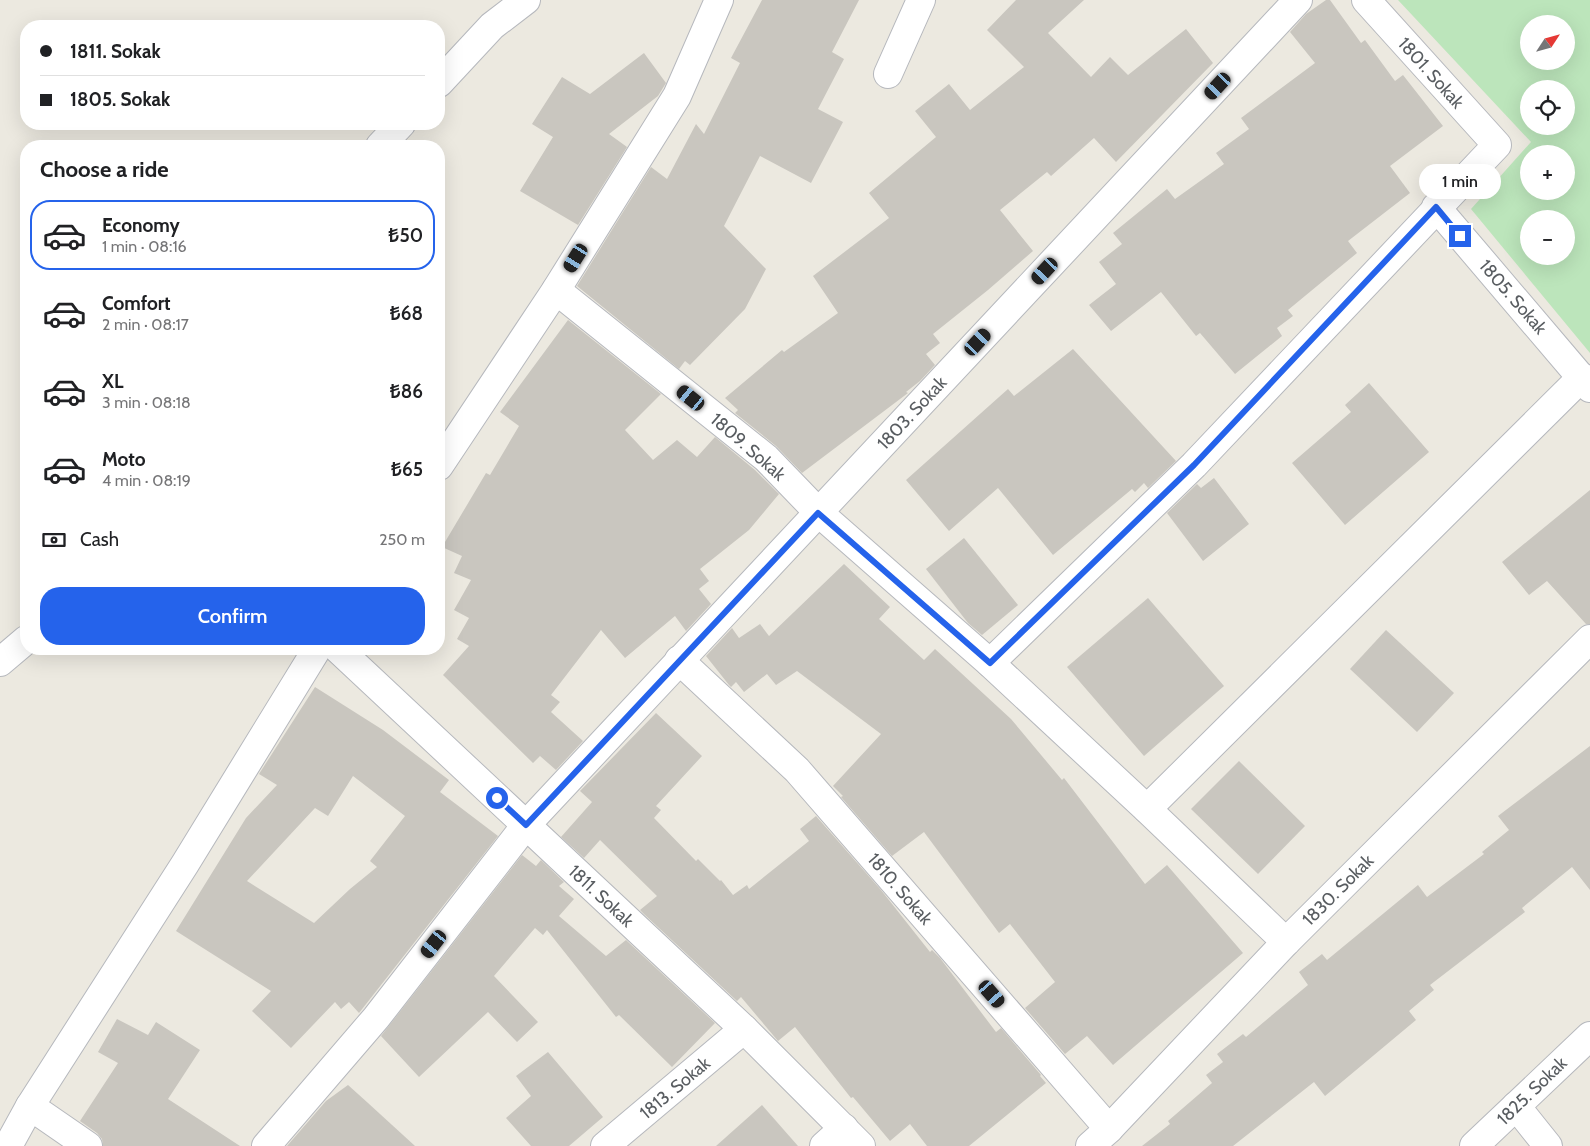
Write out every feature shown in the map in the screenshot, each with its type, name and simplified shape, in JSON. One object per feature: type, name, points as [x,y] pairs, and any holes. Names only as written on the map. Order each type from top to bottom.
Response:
[{"type":"street","points":[[445,77],[492,26],[526,0]]},
{"type":"street","points":[[445,457],[556,290],[677,96],[719,0]]},
{"type":"street","points":[[888,74],[921,0]]},
{"type":"street","name":"1803. Sokak","points":[[266,1146],[376,1018],[526,825],[1298,0]]},
{"type":"street","name":"1801. Sokak","points":[[1366,0],[1497,145],[1436,207]]},
{"type":"street","points":[[386,140],[395,130]]},
{"type":"street","points":[[990,663],[1194,465],[1436,207]]},
{"type":"street","name":"1805. Sokak","points":[[1436,207],[1586,383]]},
{"type":"street","name":"1809. Sokak","points":[[556,290],[766,458],[818,513],[990,663],[1286,942]]},
{"type":"street","points":[[1147,809],[1586,383]]},
{"type":"street","name":"1830. Sokak","points":[[1100,1137],[1286,942],[1590,639]]},
{"type":"street","points":[[0,662],[20,645]]},
{"type":"street","points":[[8,1146],[30,1106],[185,864],[313,655]]},
{"type":"street","name":"1811. Sokak","points":[[344,655],[744,1029],[843,1140]]},
{"type":"street","name":"1810. Sokak","points":[[679,660],[797,770],[1100,1137]]},
{"type":"street","name":"1813. Sokak","points":[[605,1146],[744,1029]]},
{"type":"street","name":"1825. Sokak","points":[[1474,1146],[1590,1036]]},
{"type":"street","points":[[30,1106],[88,1146]]},
{"type":"street","points":[[1516,1106],[1548,1146]]},
{"type":"green space","points":[[1398,0],[1590,0],[1590,353],[1471,209],[1520,154],[1520,200],[1575,200],[1575,145],[1528,145],[1531,142],[1524,135],[1575,135],[1575,80],[1520,80],[1520,130]]},
{"type":"building","points":[[762,0],[859,0],[832,52],[844,59],[818,109],[843,122],[811,183],[760,156],[724,226],[766,269],[745,309],[690,365],[685,361],[679,369],[577,286],[651,167],[667,179],[696,124],[704,134],[740,63],[731,58]]},
{"type":"building","points":[[1016,0],[1084,0],[1048,33],[1091,77],[1110,57],[1128,75],[1186,29],[1213,63],[1116,162],[1094,138],[1051,176],[1047,172],[1000,210],[1033,251],[933,334],[940,343],[926,354],[935,365],[906,392],[908,393],[802,473],[776,446],[735,413],[738,410],[725,398],[782,350],[784,352],[838,313],[813,276],[889,218],[869,193],[936,137],[915,111],[949,84],[970,110],[1024,67],[987,30]]},
{"type":"building","points":[[1326,0],[1330,0],[1361,43],[1365,40],[1395,81],[1403,75],[1443,126],[1390,166],[1410,193],[1348,241],[1357,253],[1288,310],[1293,316],[1277,328],[1282,336],[1235,374],[1200,333],[1196,336],[1161,292],[1111,331],[1089,305],[1116,284],[1099,262],[1122,244],[1113,233],[1167,189],[1175,199],[1224,164],[1216,153],[1249,129],[1241,118],[1315,63],[1290,32],[1306,14]]},
{"type":"building","points":[[644,53],[666,83],[658,96],[609,134],[627,147],[578,225],[520,191],[553,137],[532,124],[562,77],[590,94]]},
{"type":"building","points":[[568,320],[661,394],[625,430],[653,460],[677,440],[697,457],[715,437],[755,470],[779,494],[749,530],[700,569],[709,581],[699,589],[711,604],[686,631],[675,616],[625,658],[601,630],[551,695],[560,702],[551,712],[583,741],[556,770],[540,756],[533,763],[443,675],[469,646],[457,639],[469,618],[454,610],[471,580],[454,573],[462,556],[445,548],[445,542],[486,473],[490,475],[519,426],[500,412]]},
{"type":"building","points":[[1073,349],[1176,461],[1148,488],[1144,483],[1135,492],[1132,489],[1053,555],[998,488],[949,531],[906,480],[1008,389],[1014,396]]},
{"type":"building","points":[[1369,383],[1429,452],[1345,525],[1292,463],[1351,412],[1345,405]]},
{"type":"building","points":[[1214,478],[1249,524],[1203,561],[1167,513],[1197,484],[1201,488]]},
{"type":"building","points":[[1590,490],[1590,624],[1586,624],[1547,581],[1529,595],[1502,562]]},
{"type":"building","points":[[964,538],[1018,605],[982,635],[968,623],[926,569]]},
{"type":"building","points":[[844,564],[890,607],[879,619],[924,660],[935,649],[1011,719],[1062,780],[1064,778],[1145,884],[1167,865],[1243,953],[1113,1065],[1087,1036],[1065,1054],[1025,1008],[1055,982],[1010,924],[999,933],[924,832],[892,856],[833,786],[881,734],[797,671],[776,685],[767,674],[744,692],[736,682],[731,687],[706,656],[732,628],[739,638],[760,624],[769,636]]},
{"type":"building","points":[[1148,598],[1224,686],[1144,756],[1067,667]]},
{"type":"building","points":[[1386,630],[1454,693],[1417,732],[1350,669]]},
{"type":"building","points":[[315,687],[383,730],[449,780],[440,792],[498,836],[359,1013],[349,1002],[341,1009],[335,1002],[291,1048],[252,1011],[271,991],[176,931],[246,818],[277,785],[259,774]],"holes":[[[353,776],[405,816],[370,861],[377,867],[314,923],[247,881],[315,808],[328,816]]]},
{"type":"building","points":[[656,713],[702,756],[656,806],[661,810],[654,818],[696,861],[698,859],[721,880],[733,895],[747,885],[749,889],[809,841],[800,829],[816,816],[881,890],[930,952],[932,950],[940,958],[996,1032],[1001,1028],[1046,1083],[969,1146],[927,1146],[910,1124],[890,1141],[853,1097],[851,1098],[795,1027],[778,1041],[741,997],[737,1001],[640,910],[657,896],[600,840],[584,858],[561,837],[592,802],[580,791]]},
{"type":"building","points":[[1590,746],[1590,890],[1572,867],[1522,908],[1525,912],[1430,985],[1434,990],[1409,1011],[1416,1020],[1325,1096],[1314,1082],[1233,1146],[1142,1146],[1170,1124],[1168,1121],[1212,1083],[1206,1075],[1223,1062],[1217,1054],[1243,1034],[1246,1037],[1308,985],[1299,972],[1322,954],[1327,960],[1418,885],[1427,897],[1484,854],[1482,852],[1509,830],[1498,816]]},
{"type":"building","points":[[1239,761],[1305,826],[1258,874],[1191,809]]},
{"type":"building","points":[[522,855],[536,866],[541,860],[564,882],[559,886],[574,899],[559,916],[606,956],[626,940],[715,1023],[672,1067],[619,1015],[616,1017],[547,930],[543,935],[535,928],[494,976],[538,1022],[517,1042],[488,1012],[419,1077],[381,1036]]},
{"type":"building","points":[[117,1019],[148,1035],[156,1022],[200,1050],[168,1099],[240,1146],[103,1146],[102,1139],[97,1133],[80,1121],[118,1063],[98,1052]]},
{"type":"building","points":[[548,1052],[603,1117],[569,1146],[531,1146],[506,1118],[531,1096],[516,1076]]},
{"type":"building","points":[[348,1085],[415,1146],[287,1146],[326,1101]]},
{"type":"building","points":[[762,1105],[798,1146],[716,1146]]},
{"type":"route","points":[[497,798],[526,825],[818,513],[990,663],[1194,465],[1436,207],[1460,236]]}]
